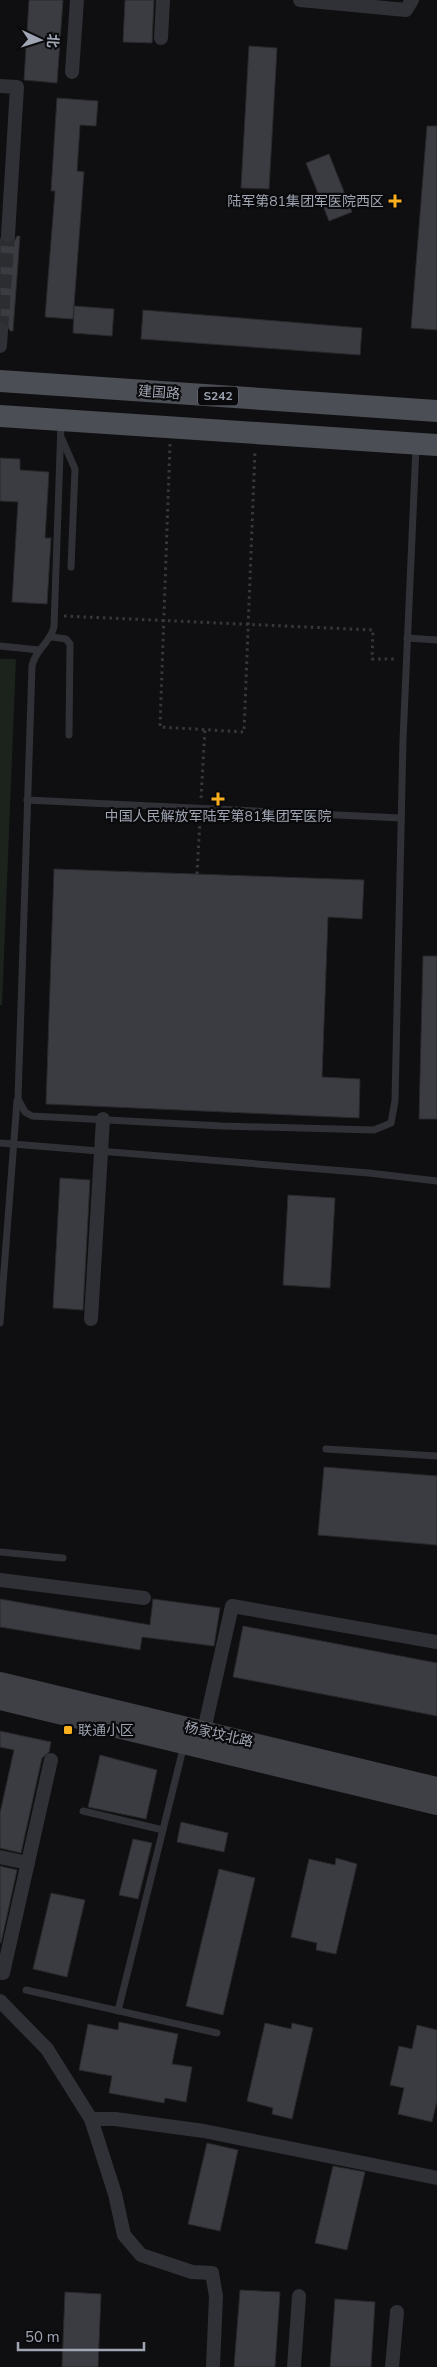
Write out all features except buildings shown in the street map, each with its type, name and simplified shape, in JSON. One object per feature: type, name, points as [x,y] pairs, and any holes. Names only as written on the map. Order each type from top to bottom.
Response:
[{"type":"main road","name":"建国路","points":[[0,381],[437,411]]},
{"type":"main road","points":[[0,416],[60,427],[171,428],[427,444]]},
{"type":"main road","name":"杨家坟北路","points":[[1,1694],[194,1737],[437,1787]]},
{"type":"main road","name":"杨家坟北路","points":[[194,1737],[437,1805]]},
{"type":"street","points":[[72,72],[77,0]]},
{"type":"street","points":[[161,38],[163,0]]},
{"type":"street","points":[[300,0],[406,10],[412,0]]},
{"type":"street","points":[[0,86],[17,87],[8,235]]},
{"type":"street","points":[[0,346],[1,330]]},
{"type":"street","points":[[91,1319],[103,1119]]},
{"type":"street","points":[[0,1580],[144,1598]]},
{"type":"street","points":[[194,1737],[232,1606],[437,1642]]},
{"type":"street","points":[[0,1972],[3,1973],[51,1760]]},
{"type":"street","points":[[0,1857],[28,1863]]},
{"type":"street","points":[[0,2001],[47,2050],[91,2119],[115,2194],[124,2235],[141,2255],[192,2272],[212,2272],[216,2296],[213,2367]]},
{"type":"street","points":[[91,2119],[115,2119],[204,2131],[437,2178]]},
{"type":"street","points":[[294,2367],[299,2296]]},
{"type":"street","points":[[392,2367],[397,2312]]},
{"type":"lane","points":[[60,427],[75,469],[71,567]]},
{"type":"lane","points":[[0,1323],[18,1099],[32,666],[34,657],[52,637],[60,427]]},
{"type":"lane","points":[[18,1099],[25,1112],[32,1116],[374,1130],[392,1123],[395,1101],[407,638],[427,444]]},
{"type":"lane","points":[[52,637],[66,639],[70,644],[69,735]]},
{"type":"lane","points":[[407,638],[437,640]]},
{"type":"lane","points":[[0,646],[39,650]]},
{"type":"lane","points":[[27,800],[401,818]]},
{"type":"lane","points":[[0,1143],[369,1173],[437,1181]]},
{"type":"lane","points":[[326,1449],[437,1456]]},
{"type":"lane","points":[[0,1552],[62,1558]]},
{"type":"lane","points":[[118,2011],[163,1830],[194,1737]]},
{"type":"lane","points":[[83,1811],[163,1830]]},
{"type":"lane","points":[[26,1990],[217,2034]]},
{"type":"path","points":[[171,428],[160,727],[244,732],[256,433]]},
{"type":"path","points":[[54,616],[373,630],[372,659],[406,660]]},
{"type":"path","points":[[197,874],[204,729]]},
{"type":"shaded area","points":[[0,659],[16,659],[2,1005],[0,1005]]},
{"type":"tunnel","points":[[1,330],[8,235]]},
{"type":"place","name":"陆军第81集团军医院西区","points":[[395,201]]},
{"type":"place","name":"中国人民解放军陆军第81集团军医院","points":[[218,799]]},
{"type":"place","name":"联通小区","points":[[68,1730]]}]
